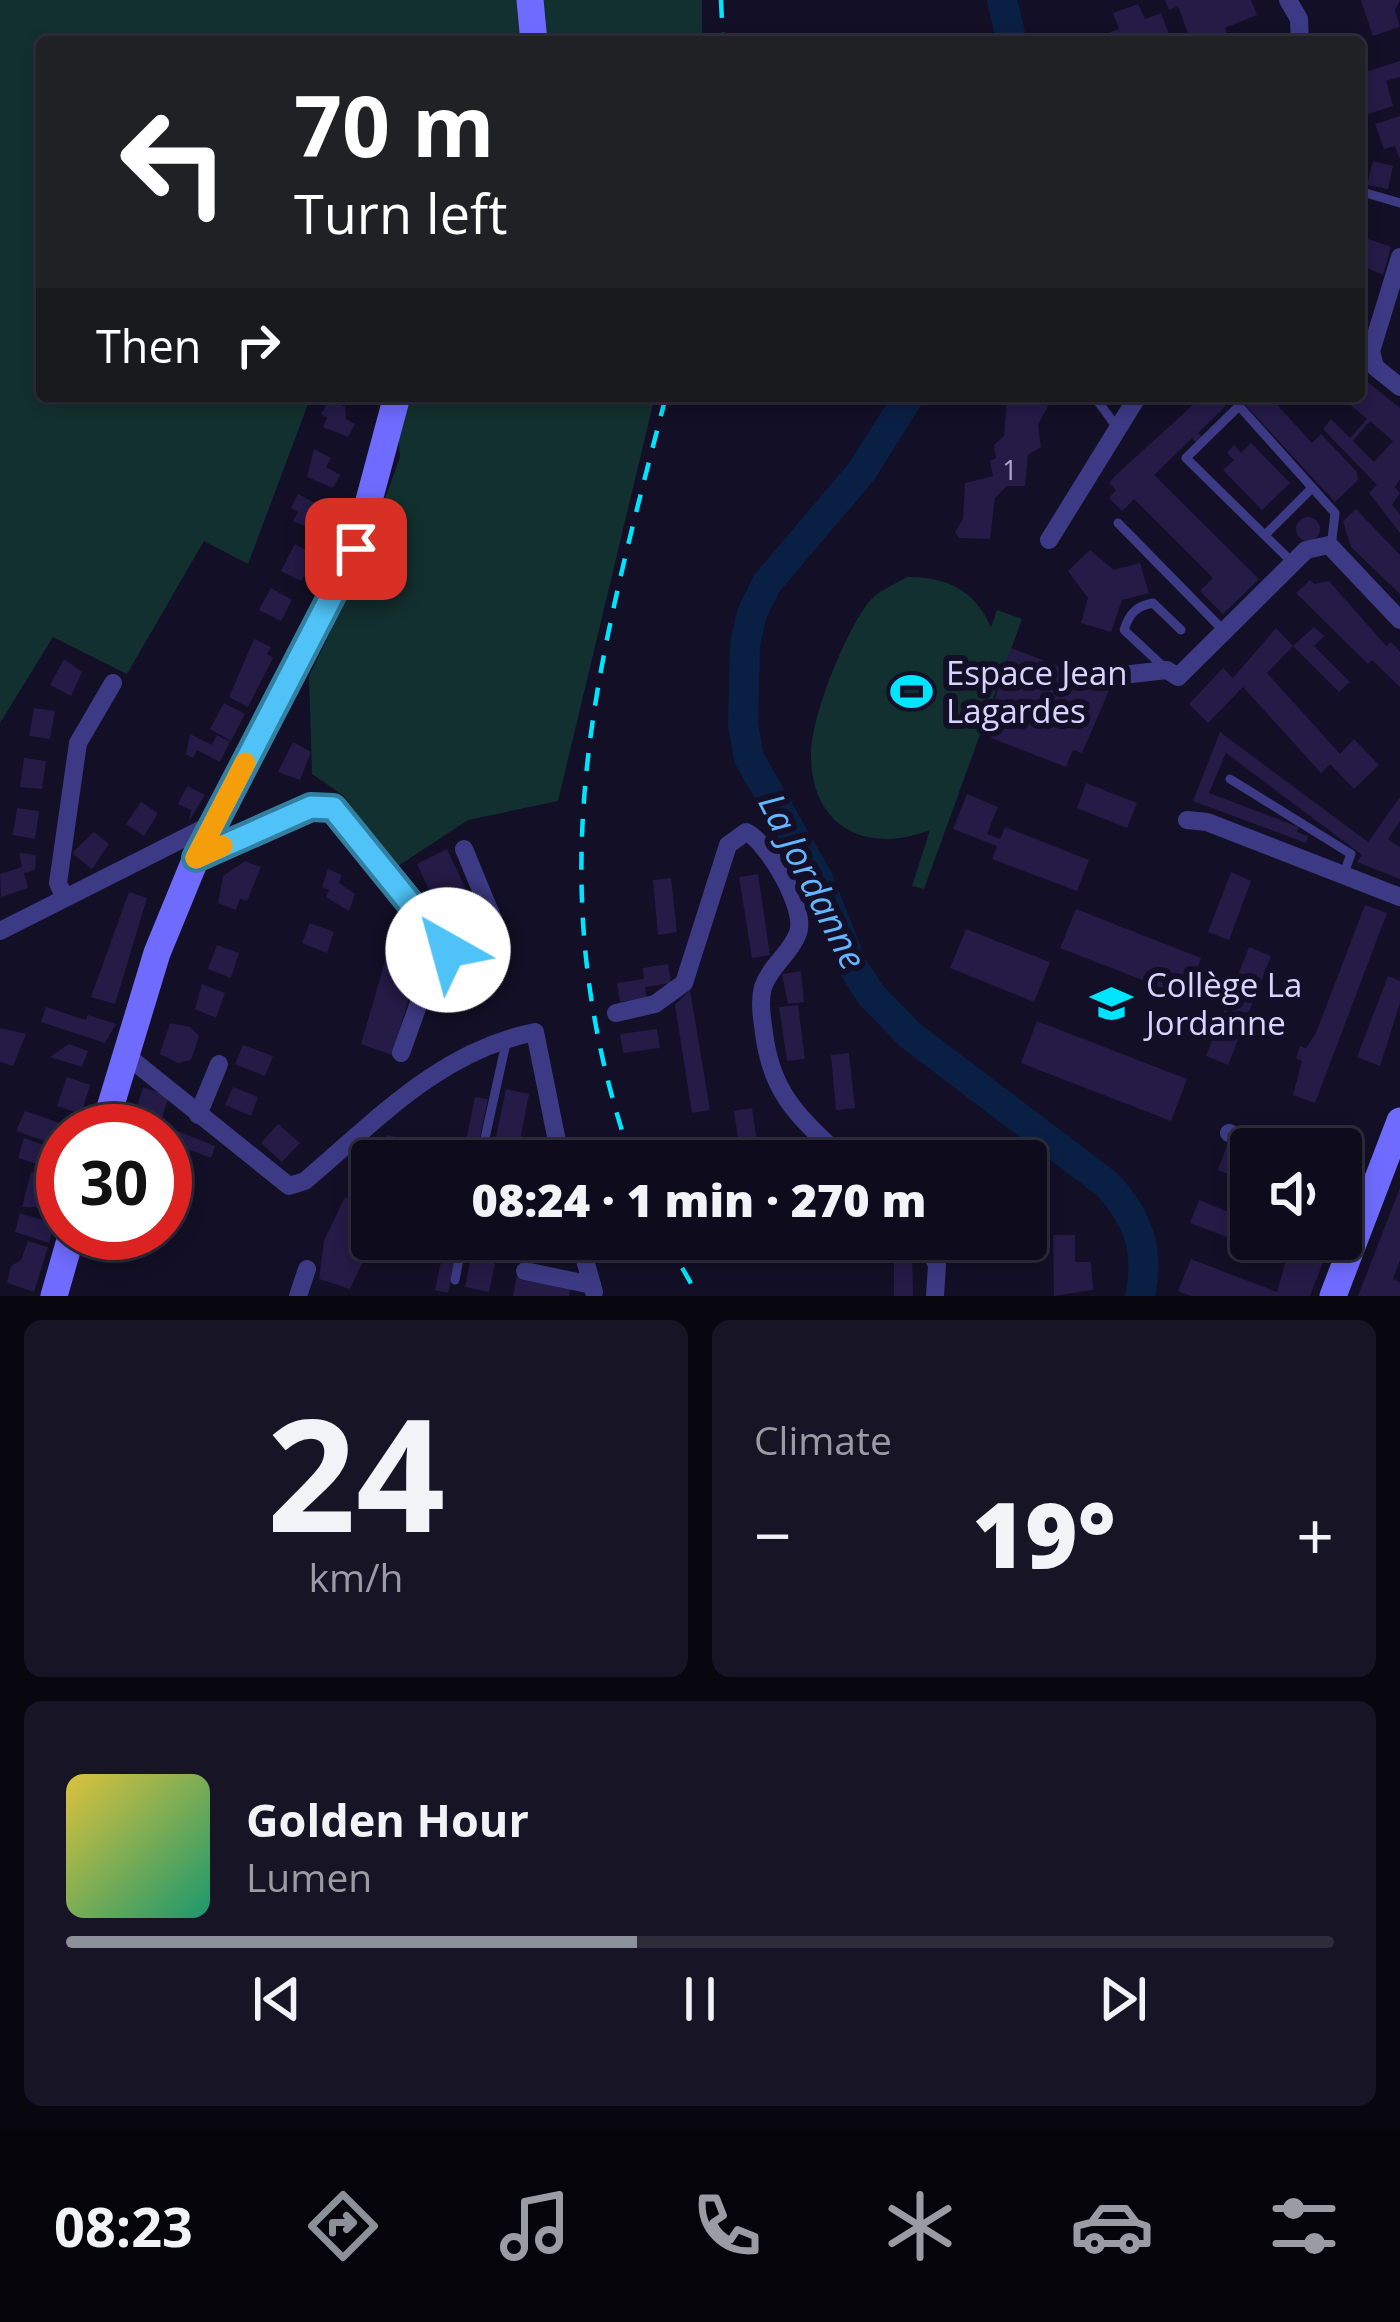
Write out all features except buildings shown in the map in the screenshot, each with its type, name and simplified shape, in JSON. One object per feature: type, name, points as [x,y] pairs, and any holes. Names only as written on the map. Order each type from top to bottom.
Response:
[{"type":"main road","points":[[530,0],[533,36]]},
{"type":"main road","points":[[111,1104],[157,953],[196,858],[356,549],[395,402]]},
{"type":"main road","points":[[1333,1296],[1397,1139]]},
{"type":"main road","points":[[53,1296],[64,1260]]},
{"type":"street","points":[[1288,0],[1299,19],[1300,36]]},
{"type":"street","points":[[1398,270],[1371,351],[1375,367],[1400,387]]},
{"type":"street","points":[[1049,540],[1134,402]]},
{"type":"street","points":[[1113,676],[1167,670],[1178,677],[1306,550],[1331,547],[1400,619]]},
{"type":"street","points":[[64,896],[58,883],[78,743],[113,683]]},
{"type":"street","points":[[196,858],[311,807],[333,808],[441,941],[455,955],[467,956],[488,948],[497,928],[464,849]]},
{"type":"street","points":[[1187,820],[1207,822],[1400,897]]},
{"type":"street","points":[[0,932],[214,824]]},
{"type":"street","points":[[616,1013],[655,1004],[684,983],[728,844],[746,832],[758,837],[791,894],[799,932],[763,988],[767,1058],[780,1095],[824,1140]]},
{"type":"street","points":[[401,1053],[441,941]]},
{"type":"street","points":[[126,1055],[279,1183],[297,1186],[438,1069],[507,1038],[535,1032],[557,1140]]},
{"type":"street","points":[[198,1115],[219,1064]]},
{"type":"street","points":[[1362,1183],[1375,1188]]},
{"type":"street","points":[[585,1260],[593,1291]]},
{"type":"street","points":[[935,1260],[935,1296]]},
{"type":"street","points":[[298,1296],[307,1269]]},
{"type":"street","points":[[525,1271],[593,1291]]},
{"type":"lane","points":[[1365,193],[1400,203]]},
{"type":"lane","points":[[1098,402],[1116,426]]},
{"type":"lane","points":[[1293,563],[1186,458],[1236,403],[1335,514],[1331,547]]},
{"type":"lane","points":[[1265,535],[1311,489]]},
{"type":"lane","points":[[1118,523],[1224,631]]},
{"type":"lane","points":[[1167,670],[1124,630],[1128,617],[1139,606],[1153,603],[1181,630]]},
{"type":"lane","points":[[1230,779],[1351,854],[1342,878]]},
{"type":"lane","points":[[485,1140],[507,1038]]},
{"type":"lane","points":[[454,1280],[459,1260]]},
{"type":"green space","points":[[0,0],[702,0],[702,36],[36,36],[36,402],[309,402],[248,564],[204,541],[127,674],[53,637],[0,723]]},
{"type":"green space","points":[[370,402],[654,402],[558,801],[468,820],[395,868],[344,796],[312,774],[309,676],[354,584],[400,457],[396,411]]},
{"type":"green space","name":"Espace Jean Lagardes","points":[[907,577],[934,579],[957,588],[976,603],[991,627],[997,610],[1022,619],[924,889],[912,886],[930,830],[884,839],[846,828],[820,799],[811,751],[824,695],[859,616],[876,595]]},
{"type":"waterway","name":"La Jordanne","points":[[1002,0],[1011,36]]},
{"type":"waterway","name":"La Jordanne","points":[[905,402],[862,471],[767,583],[752,613],[745,645],[743,725],[749,758],[818,879],[852,965],[871,995],[910,1035],[1108,1185],[1139,1236],[1140,1296]]},
{"type":"railway","points":[[721,0],[723,36]]},
{"type":"railway","points":[[626,1140],[603,1059],[586,962],[581,868],[598,685],[664,402]]},
{"type":"railway","points":[[678,1260],[698,1296]]},
{"type":"slow traffic","points":[[222,846],[196,858],[245,763]]},
{"type":"place","name":"Espace Jean Lagardes","points":[[912,691]]},
{"type":"place","name":"Collège La Jordanne","points":[[1112,1003]]},
{"type":"route","points":[[356,549],[196,858],[311,807],[333,808],[448,950]]}]
